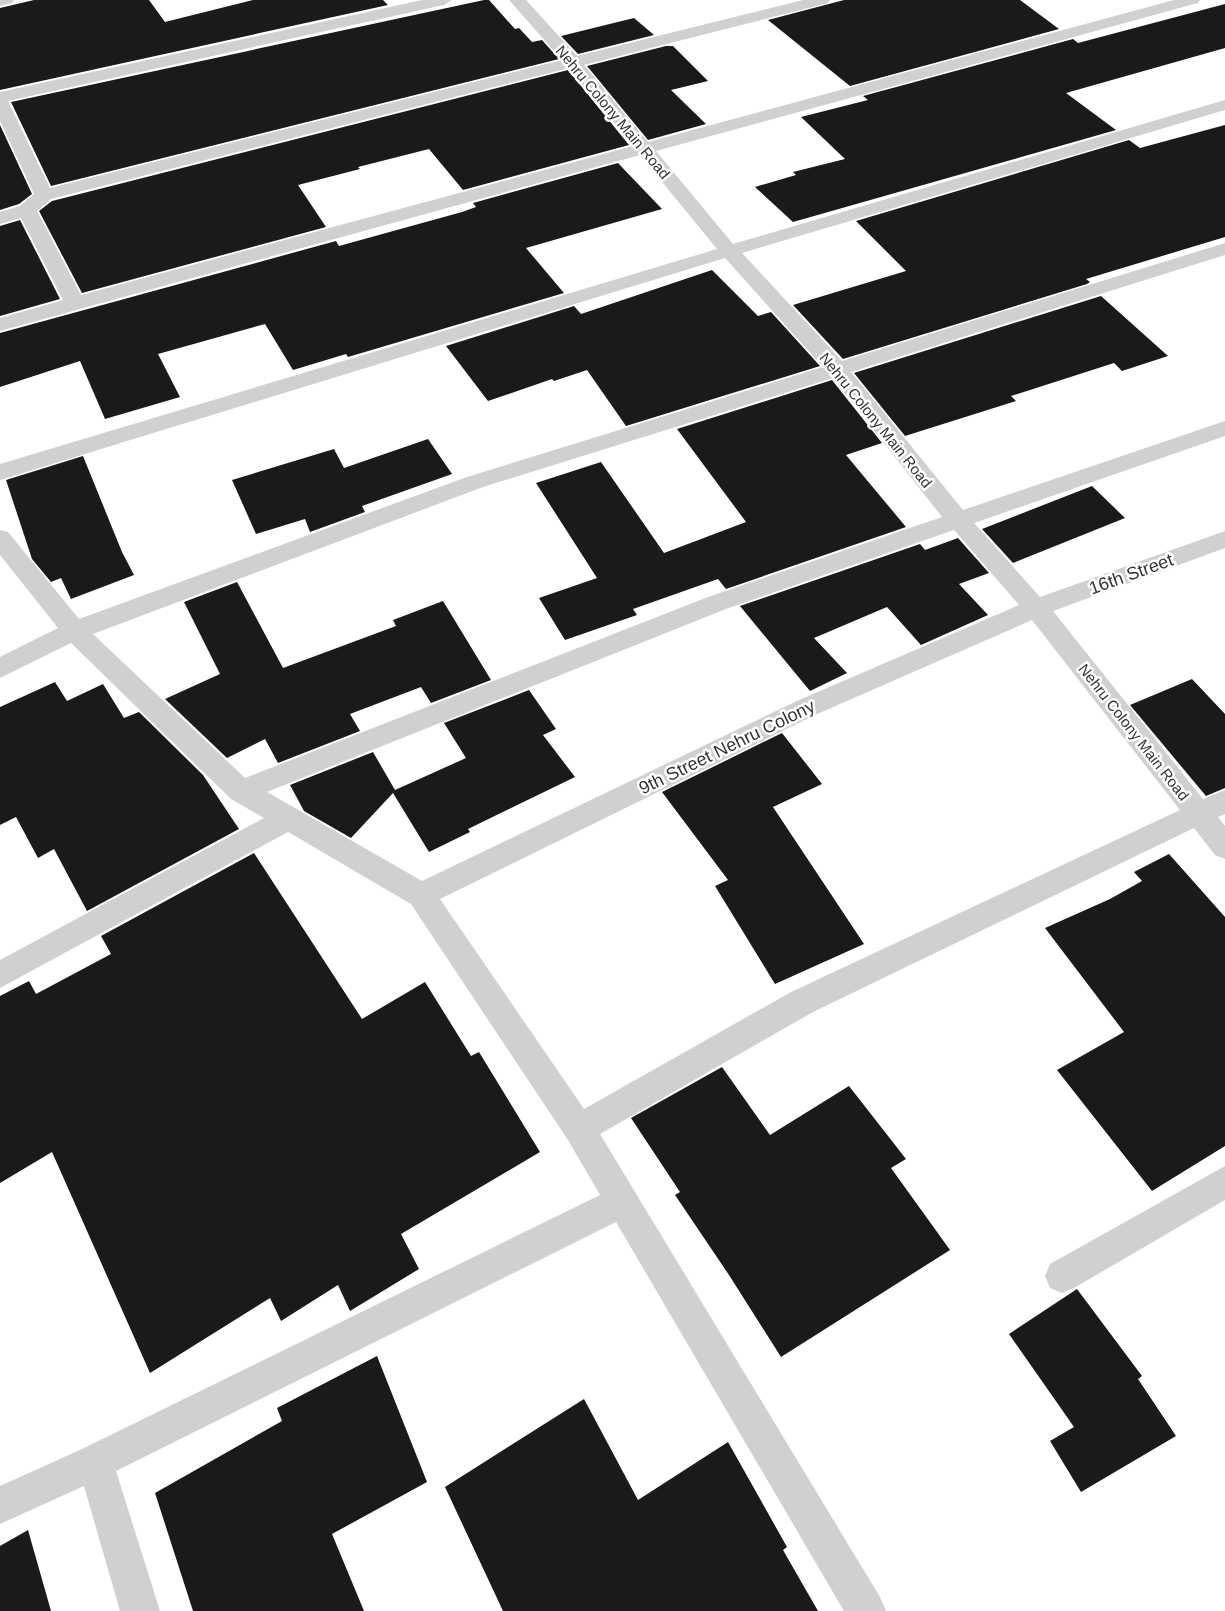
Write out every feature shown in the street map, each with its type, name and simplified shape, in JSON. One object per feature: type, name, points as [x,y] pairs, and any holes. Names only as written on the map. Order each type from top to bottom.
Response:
[{"type":"street","points":[[0,2],[6,0]]},
{"type":"street","points":[[0,97],[444,0]]},
{"type":"street","name":"Nehru Colony Main Road","points":[[517,0],[572,61],[729,250],[838,370],[956,519],[1036,608],[1225,847]]},
{"type":"street","points":[[0,218],[27,210],[44,195],[572,61],[822,0]]},
{"type":"street","points":[[0,325],[644,147],[1192,0]]},
{"type":"street","points":[[0,102],[44,195]]},
{"type":"street","points":[[0,472],[729,250],[1225,105]]},
{"type":"street","points":[[27,210],[75,303]]},
{"type":"street","points":[[0,668],[74,631],[475,482],[1225,249]]},
{"type":"street","points":[[241,791],[717,603],[956,519],[1225,428]]},
{"type":"street","points":[[0,538],[74,631],[241,791],[421,895],[579,1129],[866,1611]]},
{"type":"street","name":"16th Street","points":[[1036,608],[1225,539]]},
{"type":"street","name":"9th Street Nehru Colony","points":[[421,895],[806,708],[1036,608]]},
{"type":"street","points":[[579,1129],[802,1002],[1225,801]]},
{"type":"street","points":[[0,975],[289,818]]},
{"type":"street","points":[[1062,1276],[1225,1182]]},
{"type":"street","points":[[0,1505],[95,1462],[622,1202]]},
{"type":"street","points":[[95,1462],[140,1611]]},
{"type":"building","points":[[34,0],[149,0],[165,22],[253,0],[383,0],[388,5],[0,90],[0,8]]},
{"type":"building","points":[[489,0],[515,29],[519,28],[532,42],[542,40],[559,59],[51,186],[11,102]]},
{"type":"building","points":[[844,0],[1020,0],[1059,29],[850,86],[768,20]]},
{"type":"building","points":[[1225,4],[1225,48],[1066,93],[1116,130],[793,222],[755,187],[796,175],[793,172],[845,159],[801,117],[868,100],[863,96],[1073,39],[1078,43]]},
{"type":"building","points":[[634,18],[654,35],[578,54],[561,36]]},
{"type":"building","points":[[666,46],[673,46],[708,81],[671,90],[706,124],[648,140],[587,66]]},
{"type":"building","points":[[568,70],[629,145],[463,190],[429,149],[358,167],[360,169],[298,185],[326,227],[82,293],[39,211],[52,201]]},
{"type":"building","points":[[0,125],[32,194],[19,204],[0,210]]},
{"type":"building","points":[[1225,125],[1225,237],[1086,279],[1090,282],[1087,284],[843,359],[793,305],[906,271],[856,221],[1129,140],[1140,148]]},
{"type":"building","points":[[618,163],[662,209],[526,248],[564,293],[348,357],[346,354],[293,370],[265,324],[158,354],[180,397],[105,419],[80,361],[0,387],[0,333],[336,241],[339,246],[462,212],[476,207],[473,203]]},
{"type":"building","points":[[20,220],[60,299],[0,316],[0,226]]},
{"type":"building","points":[[712,270],[758,316],[771,312],[820,366],[626,426],[587,370],[554,381],[552,379],[488,401],[446,346],[574,306],[581,314]]},
{"type":"building","points":[[1101,296],[1168,356],[1122,371],[1114,363],[1011,396],[1016,401],[905,436],[854,373]]},
{"type":"building","points":[[832,380],[882,443],[846,455],[906,527],[726,589],[718,579],[633,609],[637,615],[565,640],[539,598],[597,578],[536,483],[601,462],[664,553],[746,522],[677,429]]},
{"type":"building","points":[[428,439],[452,474],[362,506],[365,512],[310,532],[305,519],[256,534],[232,480],[334,449],[344,468]]},
{"type":"building","points":[[83,456],[122,552],[134,575],[71,599],[61,578],[51,582],[32,559],[6,480]]},
{"type":"building","points":[[1092,486],[1125,518],[1013,563],[982,529]]},
{"type":"building","points":[[958,538],[989,573],[959,584],[988,615],[921,645],[887,607],[814,638],[847,673],[810,691],[740,606],[920,544],[925,550]]},
{"type":"building","points":[[237,582],[283,668],[396,626],[393,620],[443,601],[491,680],[431,703],[421,687],[350,714],[360,731],[278,763],[265,739],[227,758],[165,699],[220,674],[184,602]]},
{"type":"building","points":[[1192,679],[1225,714],[1225,788],[1206,796],[1130,705]]},
{"type":"building","points":[[55,682],[67,701],[103,684],[124,718],[139,712],[203,775],[239,829],[87,911],[54,849],[38,858],[16,817],[0,825],[0,707]]},
{"type":"building","points":[[529,690],[556,729],[543,735],[575,777],[468,829],[470,832],[429,852],[393,793],[351,838],[304,811],[290,785],[373,752],[395,790],[466,758],[444,723]]},
{"type":"building","points":[[782,733],[822,784],[773,807],[864,944],[775,984],[715,886],[728,880],[662,792]]},
{"type":"building","points":[[254,853],[362,1019],[425,982],[471,1056],[479,1052],[540,1152],[401,1234],[419,1269],[350,1311],[338,1285],[281,1321],[270,1298],[150,1373],[52,1152],[0,1183],[0,996],[29,981],[36,994],[111,954],[101,936]]},
{"type":"building","points":[[1169,854],[1225,917],[1225,1146],[1152,1191],[1057,1070],[1124,1032],[1045,928],[1110,899],[1142,881],[1134,872]]},
{"type":"building","points":[[722,1067],[770,1135],[849,1086],[906,1159],[891,1168],[950,1250],[781,1357],[675,1195],[680,1192],[631,1118]]},
{"type":"building","points":[[1077,1289],[1142,1376],[1138,1379],[1176,1436],[1081,1492],[1050,1441],[1074,1427],[1009,1334]]},
{"type":"building","points":[[377,1356],[427,1482],[332,1534],[364,1611],[193,1611],[155,1493],[282,1421],[277,1408]]},
{"type":"building","points":[[584,1399],[638,1500],[728,1442],[787,1547],[783,1550],[818,1611],[503,1611],[445,1487]]},
{"type":"building","points":[[28,1530],[51,1611],[0,1611],[0,1546]]}]
